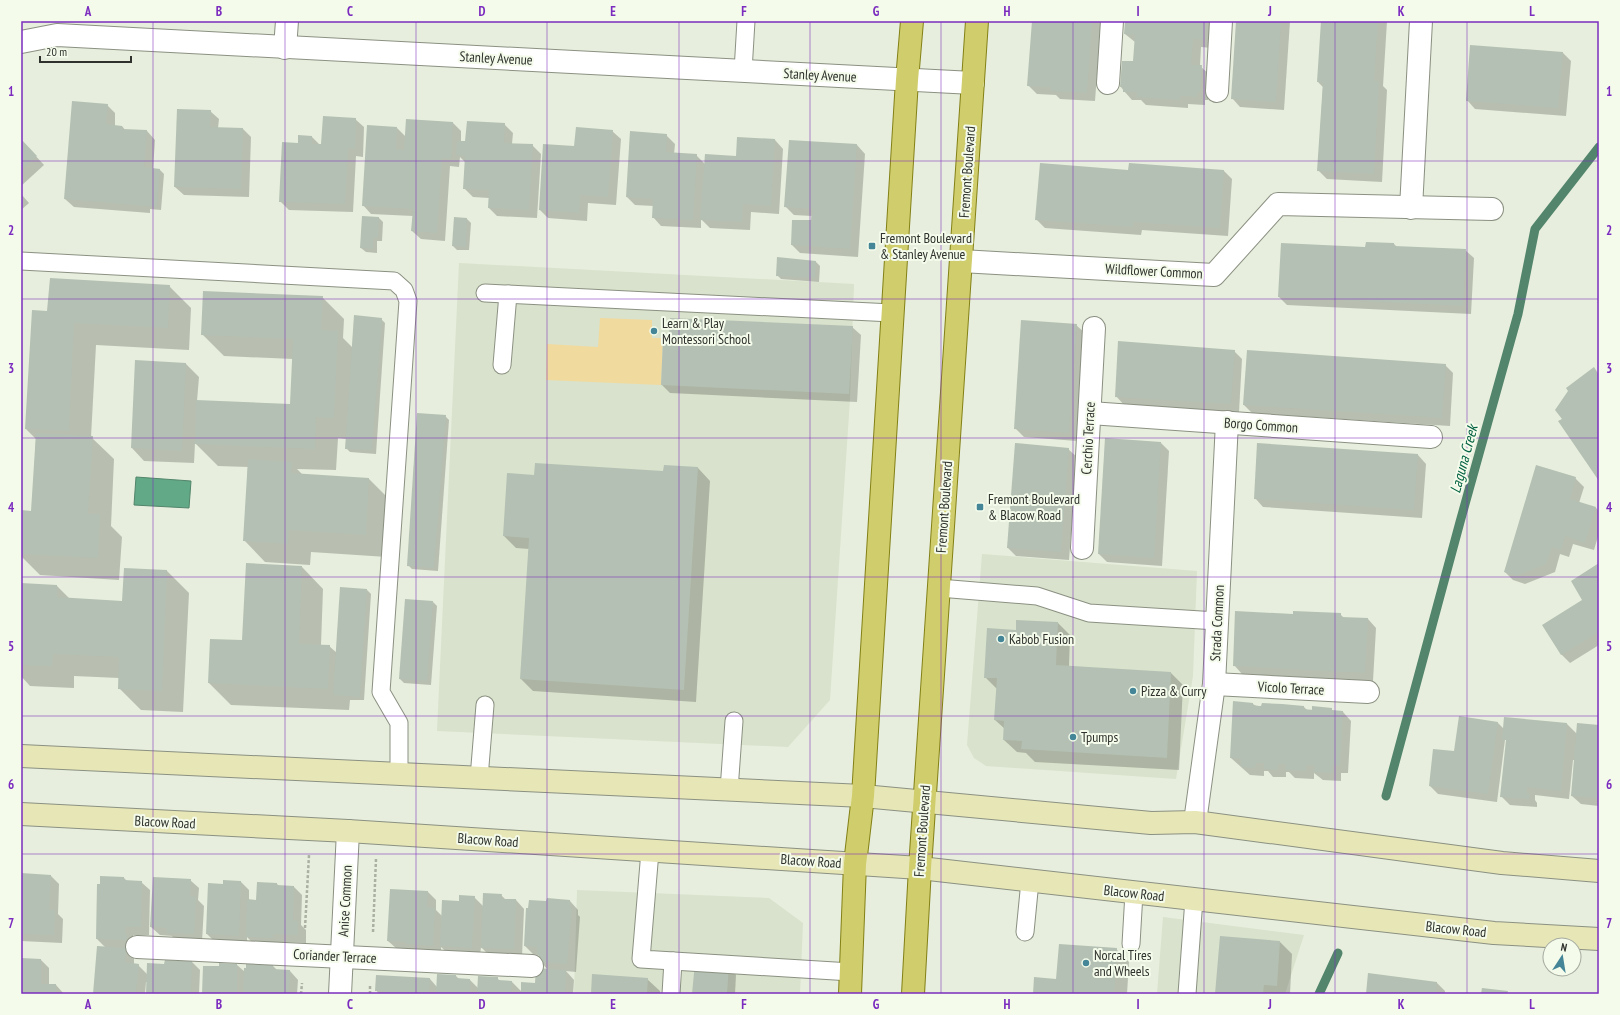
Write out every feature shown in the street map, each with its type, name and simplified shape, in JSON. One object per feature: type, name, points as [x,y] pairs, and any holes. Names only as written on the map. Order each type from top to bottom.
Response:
[{"type":"main road","points":[[850,994],[855,864],[863,796],[892,313],[912,21]]},
{"type":"main road","name":"Fremont Boulevard","points":[[913,994],[924,802],[977,21]]},
{"type":"main road","points":[[21,756],[863,796],[1151,823],[1196,822],[1502,863],[1599,871]]},
{"type":"main road","name":"Blacow Road","points":[[21,814],[348,831],[920,868],[1494,933],[1599,939]]},
{"type":"street","points":[[286,48],[287,21]]},
{"type":"street","points":[[1108,83],[1112,21]]},
{"type":"street","points":[[1217,90],[1221,21]]},
{"type":"street","points":[[1411,208],[1421,21]]},
{"type":"street","name":"Stanley Avenue","points":[[21,42],[58,35],[973,83]]},
{"type":"street","name":"Wildflower Common","points":[[961,261],[1214,275],[1278,204],[1492,209]]},
{"type":"street","name":"Cerchio Terrace","points":[[1082,548],[1094,328]]},
{"type":"street","name":"Borgo Common","points":[[1090,412],[1431,437]]},
{"type":"street","name":"Strada Common","points":[[1196,822],[1214,684],[1227,422]]},
{"type":"street","name":"Vicolo Terrace","points":[[1214,684],[1368,692]]},
{"type":"street","name":"Anise Common","points":[[340,994],[348,831]]},
{"type":"street","name":"Coriander Terrace","points":[[137,947],[532,966]]},
{"type":"lane","points":[[743,71],[746,21]]},
{"type":"lane","points":[[21,261],[394,282],[404,290],[408,302],[381,692],[399,723],[399,774]]},
{"type":"lane","points":[[485,293],[892,313]]},
{"type":"lane","points":[[502,365],[508,294]]},
{"type":"lane","points":[[939,588],[1038,596],[1089,613],[1217,621]]},
{"type":"lane","points":[[480,778],[485,705]]},
{"type":"lane","points":[[729,790],[734,721]]},
{"type":"lane","points":[[650,851],[641,959],[851,972]]},
{"type":"lane","points":[[1025,932],[1030,881]]},
{"type":"lane","points":[[1131,944],[1134,893]]},
{"type":"lane","points":[[1187,994],[1194,899]]},
{"type":"lane","points":[[671,994],[673,961]]},
{"type":"path","points":[[301,994],[310,829]]},
{"type":"path","points":[[370,994],[378,833]]},
{"type":"shaded area","points":[[459,263],[854,284],[850,399],[830,700],[788,747],[437,731]]},
{"type":"shaded area","points":[[600,318],[652,320],[652,338],[663,338],[661,385],[546,380],[547,344],[598,347]]},
{"type":"shaded area","points":[[136,477],[191,481],[189,508],[134,505]]},
{"type":"shaded area","points":[[982,554],[1197,571],[1193,676],[1176,779],[986,766],[974,758],[967,745]]},
{"type":"shaded area","points":[[577,890],[769,898],[803,923],[800,994],[574,994]]},
{"type":"shaded area","points":[[1163,917],[1304,935],[1285,994],[1157,994]]},
{"type":"building","points":[[1032,21],[1092,21],[1087,93],[1050,91],[1051,87],[1027,86]]},
{"type":"building","points":[[1125,21],[1205,21],[1204,40],[1193,39],[1191,65],[1202,65],[1200,92],[1197,92],[1197,97],[1180,96],[1180,100],[1137,97],[1137,92],[1123,92],[1123,87],[1120,87],[1122,61],[1133,61],[1135,35],[1124,34]]},
{"type":"building","points":[[1236,21],[1281,21],[1276,102],[1231,99]]},
{"type":"building","points":[[1321,21],[1378,21],[1374,81],[1379,81],[1374,174],[1317,171],[1323,82],[1317,82]]},
{"type":"building","points":[[1470,45],[1563,52],[1558,108],[1466,101]]},
{"type":"building","points":[[72,101],[108,104],[106,124],[122,126],[122,129],[147,130],[144,167],[160,169],[157,207],[64,199]]},
{"type":"building","points":[[177,109],[211,110],[210,127],[243,128],[241,189],[174,187]]},
{"type":"building","points":[[323,116],[356,118],[355,149],[348,148],[345,204],[279,202],[282,142],[298,143],[298,135],[312,136],[312,144],[321,144]]},
{"type":"building","points":[[406,119],[453,122],[451,159],[442,158],[437,233],[411,231],[413,209],[362,206],[367,125],[397,127],[396,149],[404,150]]},
{"type":"building","points":[[467,121],[505,123],[504,143],[533,144],[529,210],[488,208],[489,190],[463,189],[465,156],[456,155],[457,141],[465,141]]},
{"type":"building","points":[[576,127],[613,130],[608,197],[580,195],[579,213],[539,210],[543,144],[574,146]]},
{"type":"building","points":[[630,131],[667,134],[666,152],[697,154],[693,220],[652,218],[653,199],[626,197]]},
{"type":"building","points":[[737,137],[775,139],[771,206],[743,204],[742,222],[700,220],[705,154],[736,156]]},
{"type":"building","points":[[21,139],[37,156],[21,170]]},
{"type":"building","points":[[789,140],[857,144],[850,249],[791,245],[792,220],[811,220],[812,209],[784,207]]},
{"type":"building","points":[[1040,163],[1128,170],[1129,163],[1224,170],[1220,228],[1133,222],[1133,227],[1035,220]]},
{"type":"building","points":[[362,216],[379,217],[378,238],[373,238],[373,249],[360,248]]},
{"type":"building","points":[[454,217],[467,218],[466,247],[452,246]]},
{"type":"building","points":[[1366,242],[1394,243],[1394,246],[1466,249],[1463,306],[1278,297],[1281,243],[1365,247]]},
{"type":"building","points":[[777,257],[816,261],[815,278],[776,276]]},
{"type":"building","points":[[50,278],[170,285],[168,328],[74,323],[69,431],[25,429],[32,310],[47,311]]},
{"type":"building","points":[[203,291],[323,296],[321,330],[338,331],[334,418],[316,417],[315,449],[195,444],[196,400],[290,404],[293,339],[201,335]]},
{"type":"building","points":[[354,315],[382,318],[372,450],[345,449]]},
{"type":"building","points":[[670,318],[853,326],[849,394],[661,385],[663,338],[669,339]]},
{"type":"building","points":[[1021,320],[1077,324],[1069,433],[1014,429]]},
{"type":"building","points":[[1118,341],[1235,350],[1231,404],[1115,397]]},
{"type":"building","points":[[1247,350],[1446,364],[1442,418],[1243,405]]},
{"type":"building","points":[[135,360],[186,363],[182,451],[131,448]]},
{"type":"building","points":[[1594,367],[1599,375],[1599,481],[1558,421],[1562,419],[1555,410],[1568,391],[1566,388]]},
{"type":"building","points":[[417,413],[446,415],[434,568],[407,566]]},
{"type":"building","points":[[36,433],[93,436],[88,514],[100,514],[98,558],[21,554],[21,510],[31,511]]},
{"type":"building","points":[[1105,438],[1161,442],[1154,558],[1098,554]]},
{"type":"building","points":[[1015,443],[1069,448],[1061,552],[1007,548]]},
{"type":"building","points":[[1257,443],[1418,454],[1414,510],[1254,499]]},
{"type":"building","points":[[248,459],[292,462],[291,473],[369,478],[366,535],[289,530],[288,544],[243,541]]},
{"type":"building","points":[[535,463],[663,471],[664,465],[698,467],[684,690],[520,679],[529,538],[503,536],[507,473],[534,475]]},
{"type":"building","points":[[1536,465],[1576,477],[1570,499],[1596,507],[1585,543],[1565,536],[1561,550],[1552,547],[1546,564],[1516,576],[1504,572]]},
{"type":"building","points":[[246,563],[302,566],[299,644],[330,645],[328,689],[208,683],[210,639],[242,640]]},
{"type":"building","points":[[1599,563],[1599,632],[1561,655],[1542,625],[1582,600],[1571,581]]},
{"type":"building","points":[[124,568],[167,570],[162,691],[118,689],[119,657],[53,654],[52,666],[21,665],[21,583],[57,585],[57,597],[122,601]]},
{"type":"building","points":[[340,587],[367,589],[360,697],[333,695]]},
{"type":"building","points":[[405,599],[433,601],[427,681],[399,679]]},
{"type":"building","points":[[1235,611],[1293,614],[1293,611],[1341,613],[1341,617],[1368,618],[1365,673],[1233,666]]},
{"type":"building","points":[[1016,620],[1058,622],[1056,665],[1171,672],[1167,758],[1021,749],[1022,741],[1003,740],[1004,721],[994,720],[997,678],[984,678],[987,628],[1016,630]]},
{"type":"building","points":[[1233,701],[1253,703],[1253,705],[1259,706],[1261,706],[1262,703],[1282,704],[1304,706],[1304,709],[1312,710],[1312,706],[1332,708],[1332,710],[1343,711],[1340,765],[1333,765],[1333,773],[1314,772],[1314,765],[1306,765],[1306,771],[1285,770],[1286,764],[1278,764],[1278,770],[1264,769],[1264,763],[1256,763],[1255,768],[1241,767],[1241,759],[1230,758]]},
{"type":"building","points":[[1459,716],[1498,722],[1488,794],[1429,786],[1433,749],[1454,751]]},
{"type":"building","points":[[1504,717],[1567,723],[1561,791],[1527,787],[1527,794],[1530,794],[1529,799],[1500,797],[1506,740],[1502,740]]},
{"type":"building","points":[[1577,723],[1599,725],[1599,798],[1571,796]]},
{"type":"building","points":[[21,873],[51,875],[49,910],[55,910],[54,935],[21,934]]},
{"type":"building","points":[[100,876],[124,877],[124,880],[142,881],[141,927],[125,927],[127,940],[96,939],[97,884],[100,884]]},
{"type":"building","points":[[153,877],[191,879],[190,896],[196,897],[194,934],[167,933],[167,928],[150,927]]},
{"type":"building","points":[[223,880],[241,881],[239,936],[206,934],[208,883],[223,884]]},
{"type":"building","points":[[257,882],[294,886],[293,920],[298,921],[298,935],[273,934],[273,938],[246,937],[247,899],[256,900]]},
{"type":"building","points":[[390,889],[428,891],[427,907],[435,908],[433,946],[387,941]]},
{"type":"building","points":[[483,893],[502,894],[501,899],[516,899],[514,949],[481,948]]},
{"type":"building","points":[[459,895],[475,896],[472,948],[440,946],[442,900],[459,901]]},
{"type":"building","points":[[547,898],[570,900],[570,907],[572,908],[567,964],[539,962],[537,947],[524,946],[526,908],[528,908],[529,900],[546,901]]},
{"type":"building","points":[[1220,936],[1280,941],[1277,986],[1264,985],[1263,994],[1215,994]]},
{"type":"building","name":"Norcal Tires and Wheels","points":[[1059,944],[1117,948],[1114,994],[1033,994],[1034,977],[1056,979]]},
{"type":"building","points":[[97,946],[126,948],[125,962],[139,964],[136,994],[93,994]]},
{"type":"building","points":[[21,958],[41,959],[41,984],[56,984],[56,994],[21,994]]},
{"type":"building","points":[[165,960],[192,961],[191,994],[146,994],[147,963],[164,964]]},
{"type":"building","points":[[219,963],[237,964],[237,994],[202,994],[203,966],[219,966]]},
{"type":"building","points":[[695,963],[729,966],[727,994],[692,994]]},
{"type":"building","points":[[246,964],[273,965],[273,969],[290,970],[289,994],[243,994],[244,968],[246,968]]},
{"type":"building","points":[[536,968],[566,970],[565,994],[521,994],[521,982],[535,983]]},
{"type":"building","points":[[1368,973],[1437,982],[1436,994],[1366,994]]},
{"type":"building","points":[[437,974],[456,975],[456,978],[470,979],[470,994],[436,994]]},
{"type":"building","points":[[592,974],[648,978],[647,994],[591,994]]},
{"type":"building","points":[[376,975],[430,978],[429,994],[383,994],[383,991],[375,991]]},
{"type":"building","points":[[478,976],[498,977],[498,980],[512,981],[511,994],[477,994]]},
{"type":"building","points":[[1482,988],[1508,991],[1507,994],[1481,994]]},
{"type":"waterway","name":"Laguna Creek","points":[[1386,796],[1518,314],[1535,229],[1599,147]]},
{"type":"waterway","name":"Laguna Creek","points":[[1319,994],[1338,953]]},
{"type":"place","name":"Fremont Boulevard & Stanley Avenue","points":[[872,246]]},
{"type":"place","name":"Learn & Play Montessori School","points":[[654,331]]},
{"type":"place","name":"Fremont Boulevard & Blacow Road","points":[[980,507]]},
{"type":"place","name":"Kabob Fusion","points":[[1001,639]]},
{"type":"place","name":"Pizza & Curry","points":[[1133,691]]},
{"type":"place","name":"Tpumps","points":[[1073,737]]},
{"type":"place","name":"Norcal Tires and Wheels","points":[[1086,963]]}]
